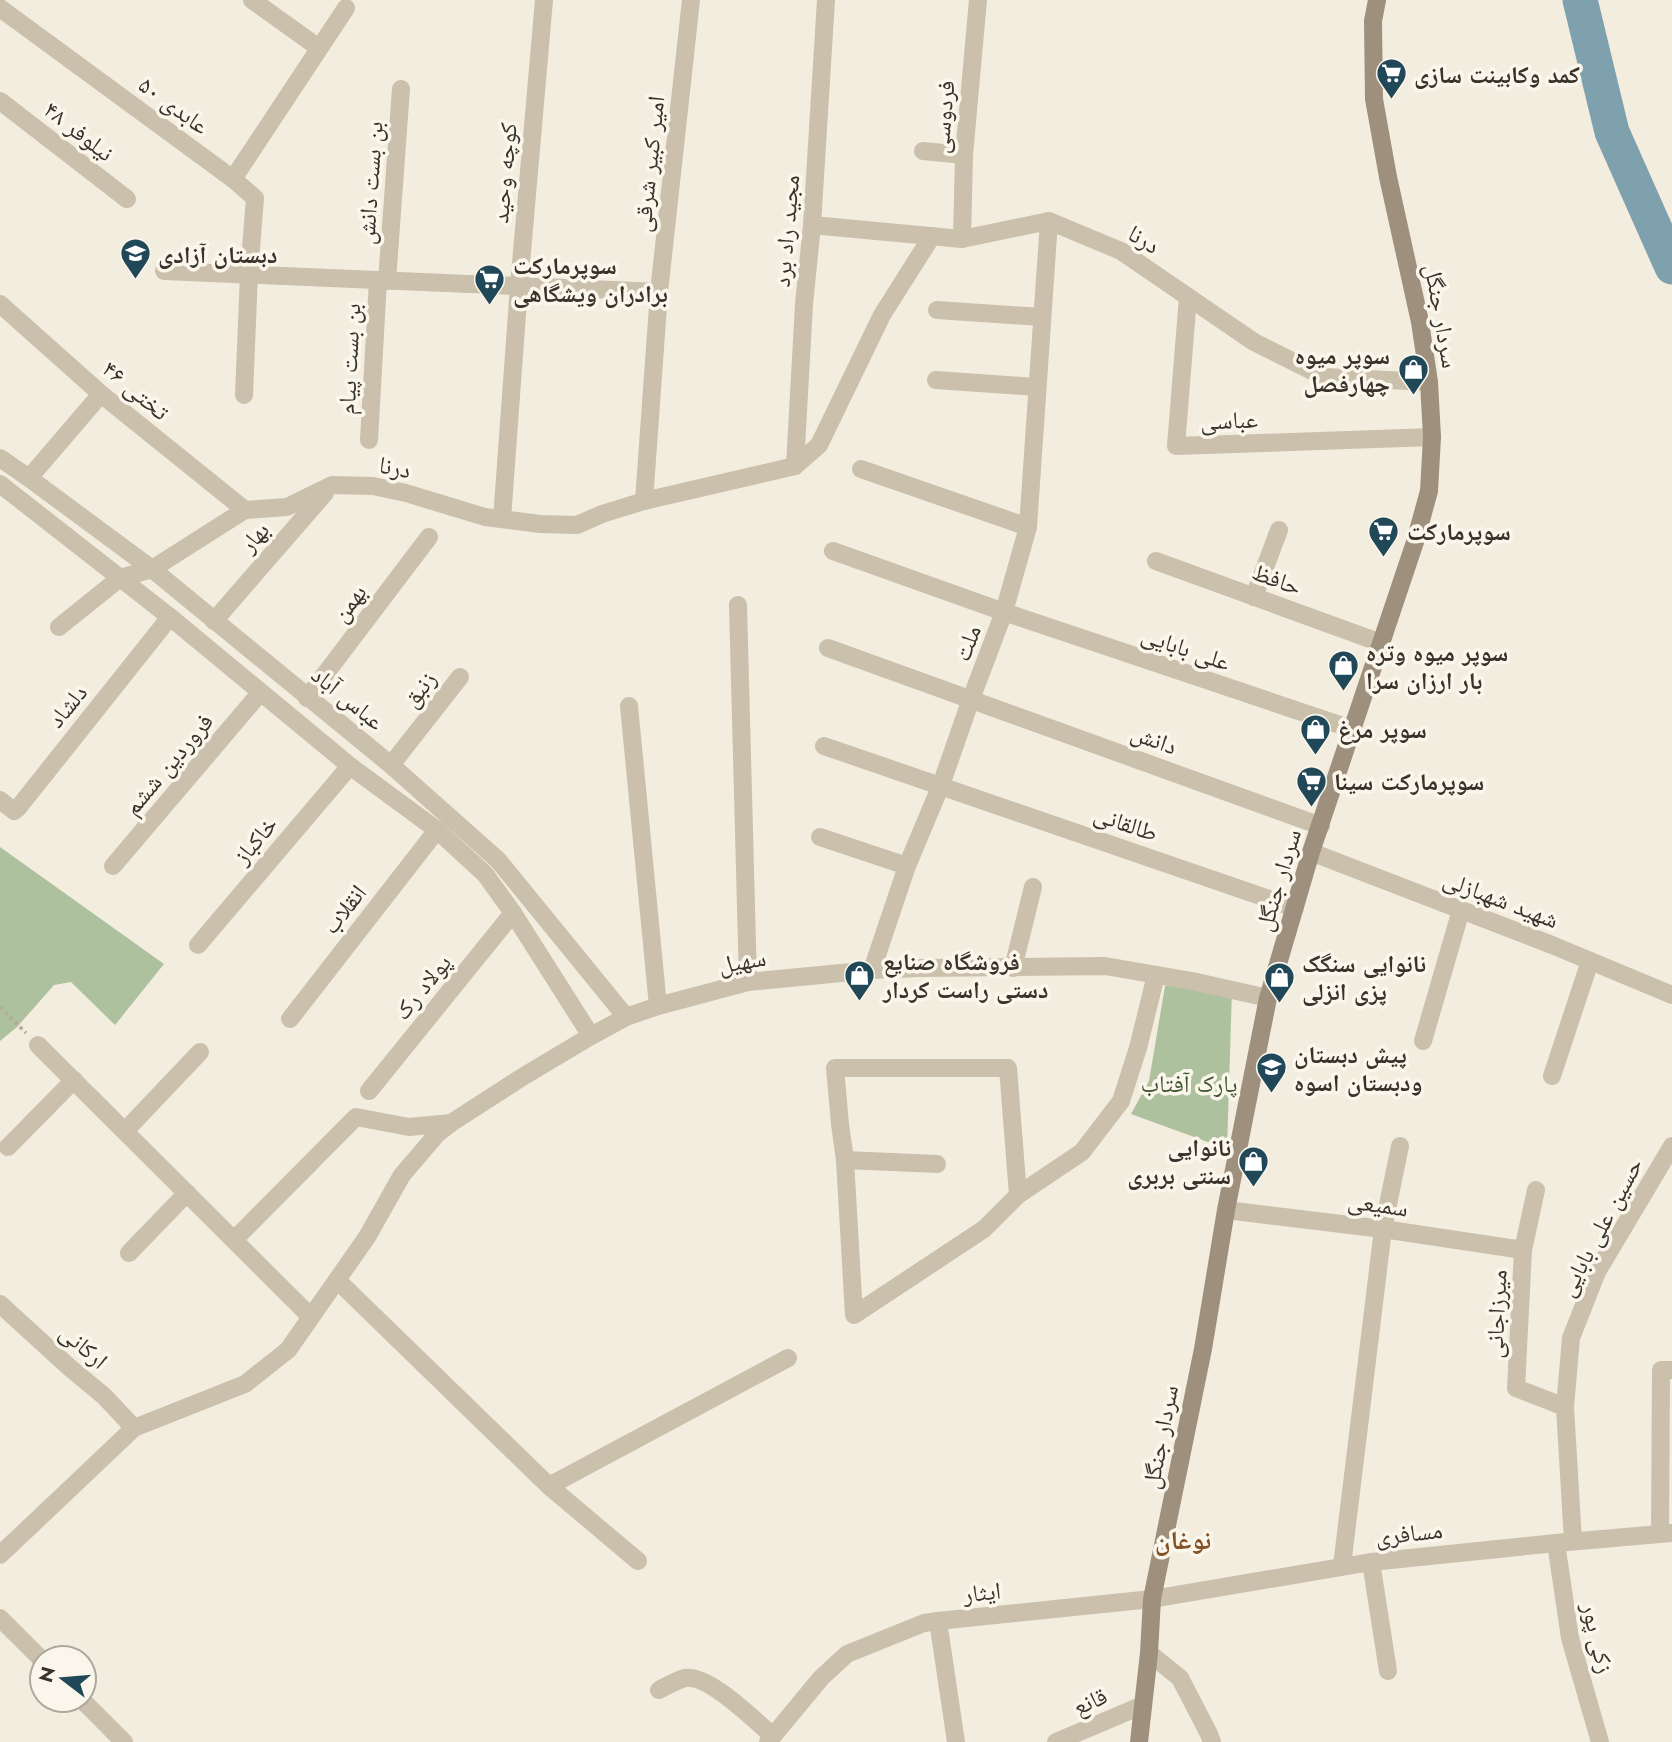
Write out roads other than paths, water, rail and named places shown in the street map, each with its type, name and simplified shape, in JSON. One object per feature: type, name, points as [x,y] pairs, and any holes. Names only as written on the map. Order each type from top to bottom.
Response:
[{"type":"main road","name":"سردار جنگل","points":[[1139,1742],[1152,1599],[1203,1349],[1226,1210],[1268,998],[1311,852],[1415,542],[1429,491],[1432,438],[1429,382],[1420,322],[1374,99],[1373,21],[1377,0]]},
{"type":"street","points":[[251,0],[319,48]]},
{"type":"street","name":"کوچه وحید","points":[[502,519],[544,0]]},
{"type":"street","name":"امیر کبیر شرقی","points":[[644,501],[659,292],[691,0]]},
{"type":"street","name":"مجید راد برد","points":[[796,466],[804,304],[812,226],[826,0]]},
{"type":"street","name":"فردوسی","points":[[961,239],[964,155],[978,0]]},
{"type":"street","name":"عابدی ۵۰","points":[[0,8],[256,198],[249,274]]},
{"type":"street","points":[[233,179],[346,8]]},
{"type":"street","name":"بن بست دانش","points":[[383,280],[401,89]]},
{"type":"street","name":"نیلوفر ۴۸","points":[[0,101],[127,199]]},
{"type":"street","points":[[923,151],[964,155]]},
{"type":"street","points":[[812,226],[961,239],[1049,221]]},
{"type":"street","name":"درنا","points":[[1049,221],[1121,251],[1254,342],[1324,377],[1429,382]]},
{"type":"street","name":"ملت","points":[[872,970],[907,866],[941,785],[1004,612],[1028,527],[1049,221]]},
{"type":"street","points":[[796,466],[819,444],[882,315],[932,236]]},
{"type":"street","points":[[164,271],[659,292]]},
{"type":"street","points":[[244,395],[249,274]]},
{"type":"street","name":"بن بست پیام","points":[[369,440],[383,280]]},
{"type":"street","name":"عباسی","points":[[1188,297],[1176,446],[1432,438]]},
{"type":"street","name":"تختی ۴۶","points":[[0,304],[101,394],[245,510]]},
{"type":"street","points":[[937,310],[1042,317]]},
{"type":"street","points":[[936,380],[1036,387]]},
{"type":"street","points":[[30,478],[101,394]]},
{"type":"street","name":"عباس آباد","points":[[0,458],[152,569],[391,765],[498,860],[626,1017]]},
{"type":"street","name":"درنا","points":[[120,578],[152,569],[245,510],[287,507],[332,485],[373,486],[485,517],[540,524],[577,525],[644,501],[796,466]]},
{"type":"street","points":[[861,469],[1028,527]]},
{"type":"street","points":[[0,484],[170,617],[350,766],[437,830],[485,874],[591,1036]]},
{"type":"street","name":"بهار","points":[[214,621],[332,485]]},
{"type":"street","points":[[1254,597],[1279,530]]},
{"type":"street","name":"بهمن","points":[[307,698],[429,537]]},
{"type":"street","name":"علی بابایی","points":[[833,551],[1004,612],[1352,729]]},
{"type":"street","name":"حافظ","points":[[1156,561],[1381,643]]},
{"type":"street","points":[[59,627],[120,578]]},
{"type":"street","points":[[738,605],[748,982]]},
{"type":"street","name":"دلشاد","points":[[0,800],[14,811],[18,807],[170,617]]},
{"type":"street","name":"دانش","points":[[828,648],[1321,826]]},
{"type":"street","name":"زنبق","points":[[391,765],[460,677]]},
{"type":"street","name":"فروردین ششم","points":[[113,866],[260,693]]},
{"type":"street","points":[[629,706],[658,1006]]},
{"type":"street","name":"طالقانی","points":[[824,746],[1295,908]]},
{"type":"street","name":"خاکباز","points":[[198,945],[350,766]]},
{"type":"street","name":"انقلاب","points":[[290,1019],[437,830]]},
{"type":"street","points":[[820,837],[907,866]]},
{"type":"street","name":"شهید شهبازلی","points":[[1311,852],[1672,995]]},
{"type":"street","points":[[1013,968],[1033,887]]},
{"type":"street","points":[[1423,1041],[1461,910]]},
{"type":"street","name":"پولاد رک","points":[[369,1091],[513,913]]},
{"type":"street","points":[[1552,1076],[1590,961]]},
{"type":"street","name":"سهیل","points":[[134,1428],[245,1384],[288,1350],[367,1237],[402,1175],[438,1133],[591,1036],[626,1017],[748,982],[872,970],[1105,966],[1268,998]]},
{"type":"street","points":[[1018,1195],[1007,1068],[835,1068],[845,1160],[854,1315],[984,1229],[1018,1195],[1082,1152],[1121,1101],[1138,1048],[1156,975]]},
{"type":"street","points":[[38,1045],[311,1317]]},
{"type":"street","points":[[125,1131],[200,1052]]},
{"type":"street","points":[[8,1147],[74,1080]]},
{"type":"street","points":[[234,1240],[356,1117],[409,1127],[451,1123]]},
{"type":"street","points":[[1342,1566],[1383,1229],[1400,1146]]},
{"type":"street","name":"حسین علی بابایی","points":[[1564,1542],[1565,1407],[1571,1338],[1597,1272],[1672,1146]]},
{"type":"street","points":[[845,1160],[937,1164]]},
{"type":"street","name":"میرزاجانی","points":[[1536,1190],[1523,1250],[1516,1388],[1565,1407]]},
{"type":"street","points":[[129,1253],[187,1193]]},
{"type":"street","name":"سمیعی","points":[[1226,1210],[1383,1229],[1523,1250]]},
{"type":"street","points":[[337,1280],[490,1431],[549,1486],[638,1561]]},
{"type":"street","name":"ارکانی","points":[[0,1304],[68,1367],[104,1396],[134,1428]]},
{"type":"street","points":[[549,1486],[788,1358]]},
{"type":"street","points":[[1666,1533],[1661,1370],[1672,1370]]},
{"type":"street","points":[[0,1555],[134,1428]]},
{"type":"street","name":"مسافری","points":[[1152,1599],[1371,1562],[1666,1533]]},
{"type":"street","name":"زکی پور","points":[[1564,1542],[1570,1638],[1600,1742]]},
{"type":"street","points":[[1371,1562],[1388,1671]]},
{"type":"street","name":"ایثار","points":[[956,1742],[938,1621],[1152,1599]]},
{"type":"street","points":[[0,1618],[28,1646]]},
{"type":"street","points":[[659,1690],[687,1678],[704,1682],[719,1690],[771,1739],[821,1678],[847,1654],[924,1623],[938,1621]]},
{"type":"street","points":[[1149,1653],[1180,1678],[1212,1742]]},
{"type":"street","name":"قانع","points":[[1056,1742],[1143,1705]]},
{"type":"street","points":[[96,1714],[124,1742]]},
{"type":"waterway","points":[[1580,0],[1612,132],[1672,267]]},
{"type":"place","name":"کمد وکابینت سازی","points":[[1391,101]]},
{"type":"place","name":"دبستان آزادی","points":[[135,281]]},
{"type":"place","name":"سوپرمارکت برادران ویشگاهی","points":[[490,306]]},
{"type":"place","name":"سوپر میوه چهارفصل","points":[[1413,396]]},
{"type":"place","name":"سوپرمارکت","points":[[1384,558]]},
{"type":"place","name":"سوپر میوه وتره بار ارزان سرا","points":[[1343,693]]},
{"type":"place","name":"سوپر مرغ","points":[[1315,756]]},
{"type":"place","name":"سوپرمارکت سینا","points":[[1311,808]]},
{"type":"place","name":"فروشگاه صنایع دستی راست کردار","points":[[860,1002]]},
{"type":"place","name":"نانوایی سنگک پزی انزلی","points":[[1279,1004]]},
{"type":"place","name":"پیش دبستان ودبستان اسوه","points":[[1271,1095]]},
{"type":"place","name":"نانوایی سنتی بربری","points":[[1254,1188]]},
{"type":"district","name":"نوغان","points":[[1183,1540]]},
{"type":"park label","name":"پارک آفتاب","points":[[1189,1083]]}]
